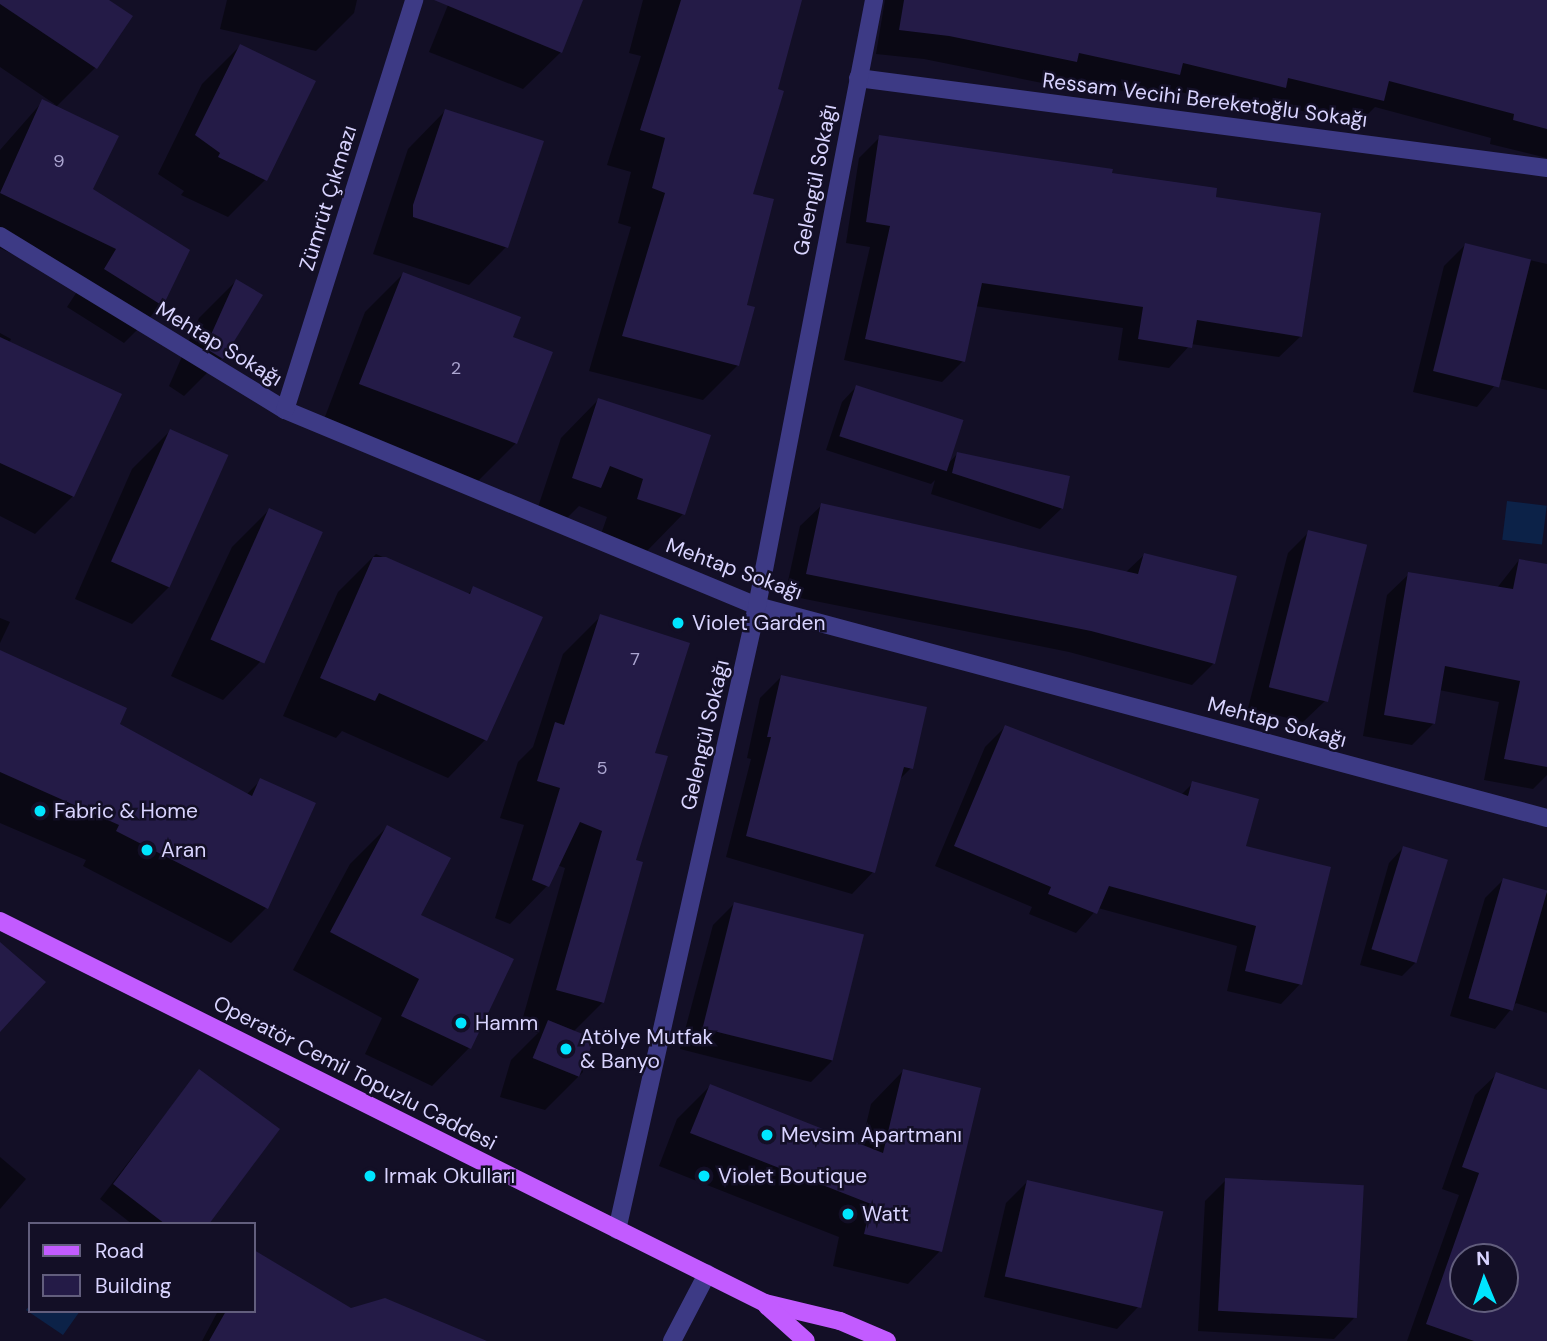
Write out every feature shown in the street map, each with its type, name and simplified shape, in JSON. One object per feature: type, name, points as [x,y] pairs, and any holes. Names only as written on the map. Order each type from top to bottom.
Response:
[{"type":"main road","name":"Operatör Cemil Topuzlu Caddesi","points":[[0,922],[765,1303],[840,1321],[887,1341]]},
{"type":"main road","name":"Operatör Cemil Topuzlu Caddesi","points":[[765,1303],[806,1341]]},
{"type":"street","name":"Zümrüt Çıkmazı","points":[[285,410],[414,0]]},
{"type":"street","name":"Gelengül Sokağı","points":[[617,1230],[757,606],[874,0]]},
{"type":"street","name":"Ressam Vecihi Bereketoğlu Sokağı","points":[[858,78],[1547,168]]},
{"type":"street","name":"Mehtap Sokağı","points":[[0,236],[285,410],[757,606],[1547,818]]},
{"type":"street","points":[[672,1341],[707,1274]]},
{"type":"water","points":[[1507,501],[1547,506],[1542,545],[1502,540]]},
{"type":"water","points":[[30,1313],[79,1313],[63,1335]]},
{"type":"building","points":[[0,0],[109,0],[133,16],[97,69],[0,4]]},
{"type":"building","points":[[434,0],[583,0],[562,53]]},
{"type":"building","points":[[681,0],[802,0],[778,89],[784,91],[753,194],[774,199],[747,305],[755,307],[739,366],[622,336],[665,193],[652,188],[665,138],[640,130]]},
{"type":"building","points":[[904,0],[1547,0],[1547,129],[1513,120],[1514,114],[1389,81],[1384,101],[1288,78],[1286,88],[1183,63],[1180,75],[1079,53],[1077,62],[949,36],[899,30]]},
{"type":"building","points":[[240,44],[316,81],[267,181],[218,157],[220,153],[195,135]]},
{"type":"building","points":[[42,99],[119,136],[93,189],[190,250],[163,306],[104,269],[116,249],[0,193]]},
{"type":"building","points":[[445,109],[544,141],[508,248],[413,217],[413,205]]},
{"type":"building","points":[[879,135],[1113,169],[1112,173],[1217,188],[1216,197],[1321,213],[1302,337],[1197,320],[1192,348],[1138,339],[1143,307],[982,283],[965,362],[865,339],[890,226],[866,222]]},
{"type":"building","points":[[1465,243],[1531,259],[1499,388],[1433,371]]},
{"type":"building","points":[[403,272],[521,317],[513,337],[553,352],[517,444],[359,384]]},
{"type":"building","points":[[236,279],[263,295],[223,359],[205,348]]},
{"type":"building","points":[[0,337],[122,394],[74,497],[0,463]]},
{"type":"building","points":[[856,385],[963,420],[947,471],[839,436]]},
{"type":"building","points":[[598,398],[711,435],[685,515],[637,499],[643,479],[610,466],[601,488],[572,478]]},
{"type":"building","points":[[170,429],[228,455],[169,587],[111,561]]},
{"type":"building","points":[[957,452],[1070,476],[1063,509],[952,473]]},
{"type":"building","points":[[821,503],[1138,574],[1144,553],[1237,576],[1215,664],[1091,631],[806,574]]},
{"type":"building","points":[[269,508],[323,532],[264,664],[210,640]]},
{"type":"building","points":[[1308,530],[1367,545],[1328,702],[1269,687]]},
{"type":"building","points":[[373,557],[386,557],[470,594],[473,586],[543,617],[487,741],[379,693],[375,701],[320,678]]},
{"type":"building","points":[[1519,559],[1547,564],[1547,767],[1504,759],[1520,681],[1445,666],[1435,724],[1384,715],[1408,572],[1513,589]]},
{"type":"building","points":[[600,614],[690,643],[655,753],[668,756],[636,860],[643,862],[604,1003],[556,990],[602,831],[580,822],[549,887],[532,880],[560,788],[537,781],[555,722],[564,725]]},
{"type":"building","points":[[0,650],[127,708],[120,724],[252,796],[260,778],[316,803],[268,909],[116,831],[119,825],[0,772]]},
{"type":"building","points":[[781,675],[927,707],[913,769],[904,767],[875,873],[746,836],[771,737],[767,737]]},
{"type":"building","points":[[1005,725],[1188,796],[1192,781],[1259,799],[1246,846],[1331,867],[1302,985],[1245,971],[1256,926],[1109,886],[1097,914],[1048,894],[1051,887],[954,846]]},
{"type":"building","points":[[387,825],[451,858],[421,915],[514,959],[471,1049],[401,1016],[419,979],[330,932]]},
{"type":"building","points":[[1403,846],[1448,860],[1416,963],[1371,949]]},
{"type":"building","points":[[1503,878],[1547,891],[1513,1011],[1469,998]]},
{"type":"building","points":[[734,902],[864,934],[833,1061],[703,1028]]},
{"type":"building","points":[[0,942],[46,982],[0,1032]]},
{"type":"building","points":[[548,1020],[594,1039],[579,1077],[533,1058]]},
{"type":"building","points":[[199,1069],[280,1129],[210,1222],[162,1222],[113,1184]]},
{"type":"building","points":[[903,1069],[981,1088],[942,1252],[864,1234],[871,1204],[690,1133],[710,1084],[883,1153]]},
{"type":"building","points":[[1496,1072],[1547,1090],[1547,1341],[1474,1341],[1426,1324],[1449,1258],[1449,1313],[1519,1313],[1519,1243],[1454,1243],[1479,1173],[1462,1167]]},
{"type":"building","points":[[1225,1178],[1364,1185],[1357,1318],[1218,1311]]},
{"type":"building","points":[[1027,1180],[1163,1211],[1141,1308],[1005,1276]]},
{"type":"building","points":[[256,1251],[351,1308],[385,1298],[487,1341],[209,1341],[225,1313],[256,1313]]},
{"type":"place","name":"Violet Garden","points":[[678,623]]},
{"type":"place","name":"Fabric & Home","points":[[40,811]]},
{"type":"place","name":"Aran","points":[[147,850]]},
{"type":"place","name":"Hamm","points":[[461,1023]]},
{"type":"place","name":"Atölye Mutfak & Banyo","points":[[566,1049]]},
{"type":"place","name":"Mevsim Apartmanı","points":[[767,1135]]},
{"type":"place","name":"Irmak Okulları","points":[[370,1176]]},
{"type":"place","name":"Violet Boutique","points":[[704,1176]]},
{"type":"place","name":"Watt","points":[[848,1214]]}]
